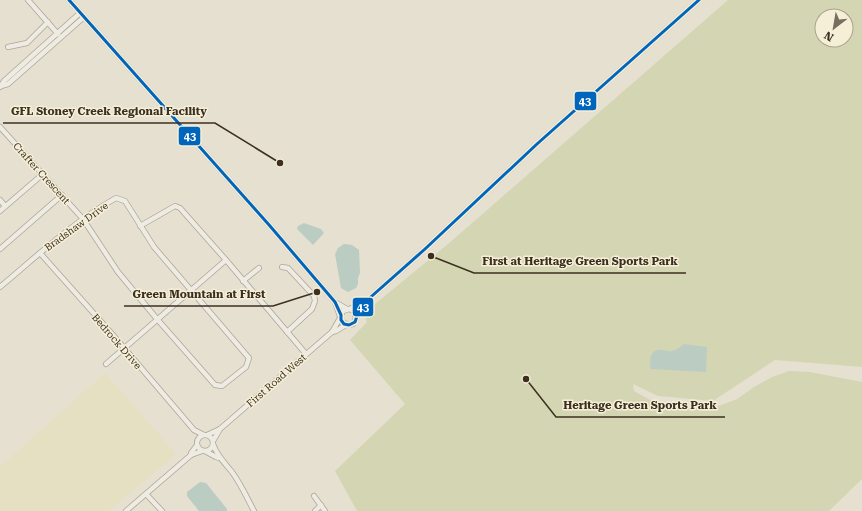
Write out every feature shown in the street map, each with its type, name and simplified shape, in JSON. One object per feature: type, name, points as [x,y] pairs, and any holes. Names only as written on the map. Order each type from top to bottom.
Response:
[{"type":"street","points":[[28,0],[59,35]]},
{"type":"street","points":[[69,0],[270,226],[335,302],[354,311],[356,318]]},
{"type":"street","points":[[335,302],[342,322],[346,325],[353,324],[364,303],[425,249],[536,144],[699,0]]},
{"type":"street","points":[[0,87],[8,84],[82,15]]},
{"type":"street","points":[[8,47],[27,43],[48,22]]},
{"type":"street","name":"Crafter Crescent","points":[[0,127],[84,219],[118,272],[157,320]]},
{"type":"street","points":[[0,211],[43,174]]},
{"type":"street","points":[[0,249],[62,195]]},
{"type":"street","name":"Bradshaw Drive","points":[[0,287],[40,253],[84,219],[116,198],[122,199],[125,201],[154,247],[249,358],[246,367],[222,386],[215,385],[157,320]]},
{"type":"street","points":[[0,200],[5,206]]},
{"type":"street","points":[[140,226],[174,206],[180,208],[306,354]]},
{"type":"street","name":"Bedrock Drive","points":[[40,253],[194,430],[206,435]]},
{"type":"street","points":[[106,364],[226,260]]},
{"type":"street","points":[[282,267],[288,268],[314,296],[315,301],[312,309],[287,332]]},
{"type":"street","points":[[243,281],[259,268]]},
{"type":"street","points":[[340,317],[343,311],[364,303]]},
{"type":"street","name":"First Road West","points":[[332,332],[340,317]]},
{"type":"street","name":"First Road West","points":[[191,455],[197,442],[206,435],[220,429],[332,332],[346,325]]},
{"type":"street","name":"First Road West","points":[[126,511],[191,455],[210,449],[220,429]]},
{"type":"street","name":"Bedrock Drive","points":[[194,430],[197,442]]},
{"type":"street","points":[[206,435],[212,438],[219,458],[232,472],[254,511]]},
{"type":"street","points":[[197,442],[200,449],[216,458],[219,458]]},
{"type":"street","points":[[146,494],[162,511]]},
{"type":"street","points":[[314,496],[325,511]]},
{"type":"street","points":[[315,511],[321,505]]},
{"type":"shaded area","points":[[304,223],[321,229],[324,233],[313,245],[297,229],[298,226]]},
{"type":"shaded area","points":[[344,244],[352,245],[359,250],[360,273],[358,284],[356,288],[348,292],[341,288],[335,254],[338,248]]},
{"type":"shaded area","points":[[684,344],[707,347],[706,372],[651,369],[650,360],[654,352],[661,350],[672,351]]},
{"type":"shaded area","points":[[105,373],[176,454],[109,511],[0,511],[0,467]]},
{"type":"shaded area","points":[[200,482],[206,483],[227,511],[199,511],[187,496],[187,492]]},
{"type":"green space","points":[[728,0],[862,0],[862,367],[775,360],[713,401],[658,396],[633,384],[634,391],[661,406],[711,409],[737,399],[772,377],[789,371],[810,372],[862,382],[862,479],[829,511],[357,511],[335,471],[405,404],[350,340],[367,322],[364,313],[448,244]]},
{"type":"transit line","name":"43","points":[[69,0],[270,226],[335,302],[341,315],[341,320],[344,324],[349,325],[355,322],[364,303],[425,249],[537,144],[699,0]]},
{"type":"place","name":"GFL Stoney Creek Regional Facility","points":[[280,163]]},
{"type":"place","name":"First at Heritage Green Sports Park","points":[[431,256]]},
{"type":"place","name":"Green Mountain at First","points":[[317,292]]},
{"type":"place","name":"Heritage Green Sports Park","points":[[526,379]]}]
